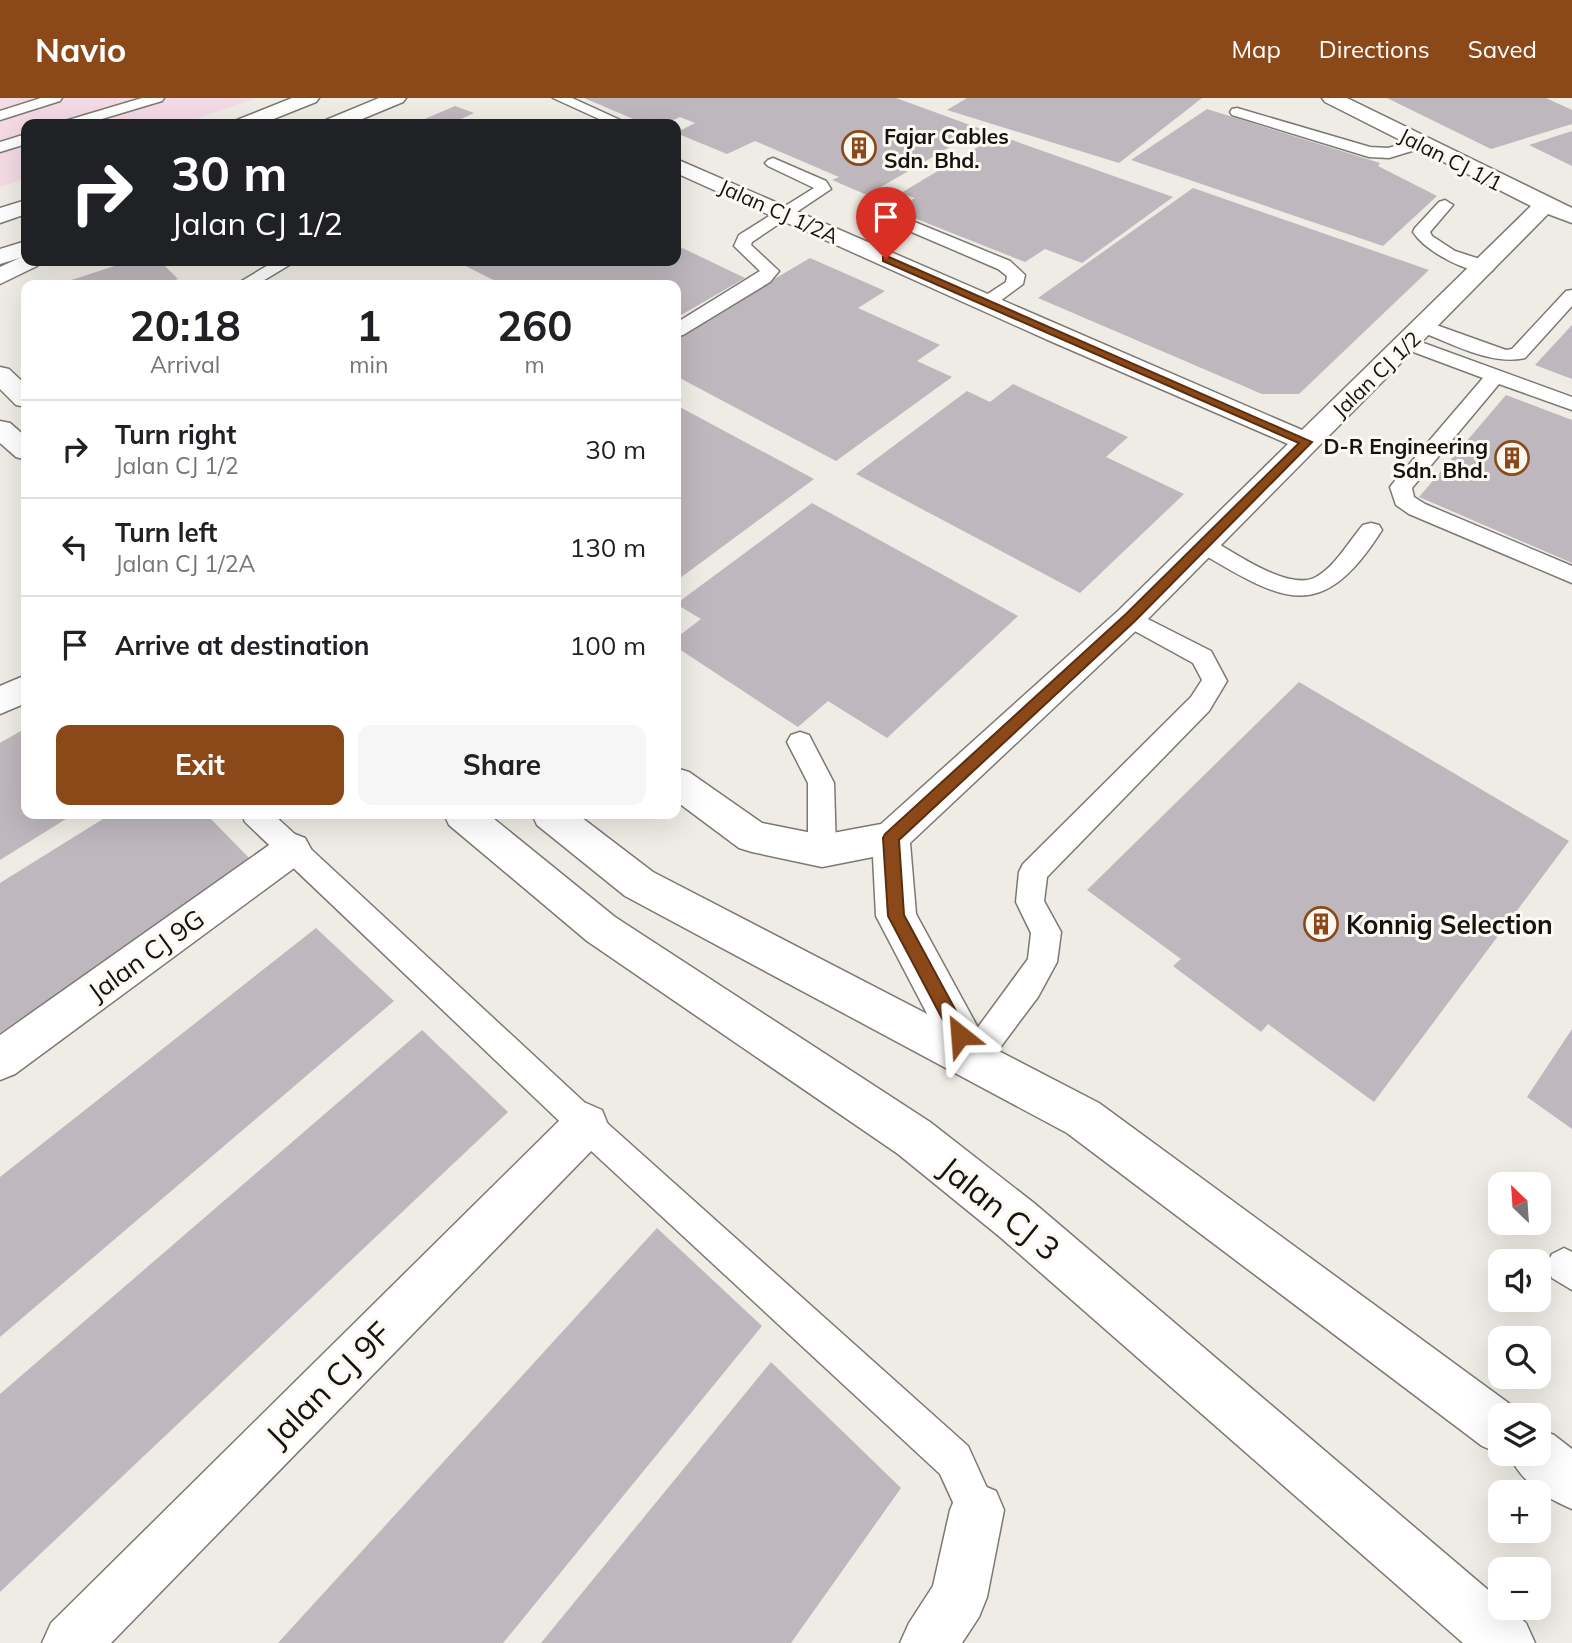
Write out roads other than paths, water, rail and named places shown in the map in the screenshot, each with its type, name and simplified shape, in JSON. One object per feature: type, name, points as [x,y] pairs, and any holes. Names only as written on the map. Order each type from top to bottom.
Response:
[{"type":"main road","points":[[256,119],[309,98]]},
{"type":"main road","points":[[344,119],[396,98]]},
{"type":"main road","name":"Jalan CJ 1/1","points":[[1332,98],[1559,211]]},
{"type":"main road","name":"Jalan CJ 1/2A","points":[[681,166],[786,215],[1306,442]]},
{"type":"main road","points":[[0,216],[21,209]]},
{"type":"main road","name":"Jalan CJ 1/2","points":[[891,838],[1130,618],[1486,267],[1559,211]]},
{"type":"main road","points":[[0,257],[21,250]]},
{"type":"main road","points":[[0,277],[21,265]]},
{"type":"main road","points":[[0,375],[21,393]]},
{"type":"main road","points":[[0,429],[21,447]]},
{"type":"main road","points":[[0,701],[21,690]]},
{"type":"main road","points":[[681,786],[752,837],[822,851],[891,838],[896,916],[973,1059]]},
{"type":"main road","name":"Jalan CJ 3","points":[[468,819],[601,929],[914,1138],[1017,1220],[1506,1643]]},
{"type":"main road","points":[[556,819],[639,884],[1083,1118],[1488,1419]]},
{"type":"main road","name":"Jalan CJ 9G","points":[[0,1060],[292,849]]},
{"type":"main road","name":"Jalan CJ 9F","points":[[71,1643],[586,1125]]},
{"type":"main road","points":[[1551,1466],[1572,1482]]},
{"type":"main road","points":[[929,1643],[959,1597],[977,1510]]},
{"type":"lane","points":[[0,116],[34,111],[55,98]]},
{"type":"lane","points":[[86,119],[157,98]]},
{"type":"lane","points":[[560,98],[610,119]]},
{"type":"lane","points":[[77,104],[93,117]]},
{"type":"lane","points":[[1237,113],[1368,152],[1389,153],[1420,144]]},
{"type":"lane","points":[[0,147],[21,141]]},
{"type":"lane","points":[[681,328],[764,278],[770,271],[742,246],[745,240],[823,189],[820,184],[773,163]]},
{"type":"lane","points":[[1445,205],[1421,232],[1424,240],[1440,251],[1486,267]]},
{"type":"lane","points":[[878,212],[1004,265],[1016,275],[1014,284],[986,303]]},
{"type":"lane","points":[[253,280],[277,266]]},
{"type":"lane","points":[[1416,335],[1505,356],[1518,354],[1572,295]]},
{"type":"lane","points":[[1416,335],[1496,375],[1572,404]]},
{"type":"lane","points":[[1496,375],[1401,487],[1404,500],[1417,509],[1572,575]]},
{"type":"lane","points":[[1204,545],[1287,589],[1309,589],[1325,583],[1371,530]]},
{"type":"lane","points":[[973,1059],[1027,987],[1042,962],[1046,932],[1030,902],[1033,872],[1200,704],[1214,681],[1202,657],[1130,618]]},
{"type":"lane","points":[[800,742],[821,783],[822,851]]},
{"type":"lane","points":[[260,819],[586,1125],[954,1460],[977,1510]]},
{"type":"place","name":"Fajar Cables Sdn. Bhd.","points":[[859,148]]},
{"type":"place","name":"D-R Engineering Sdn. Bhd.","points":[[1512,458]]},
{"type":"place","name":"Konnig Selection","points":[[1321,924]]}]
